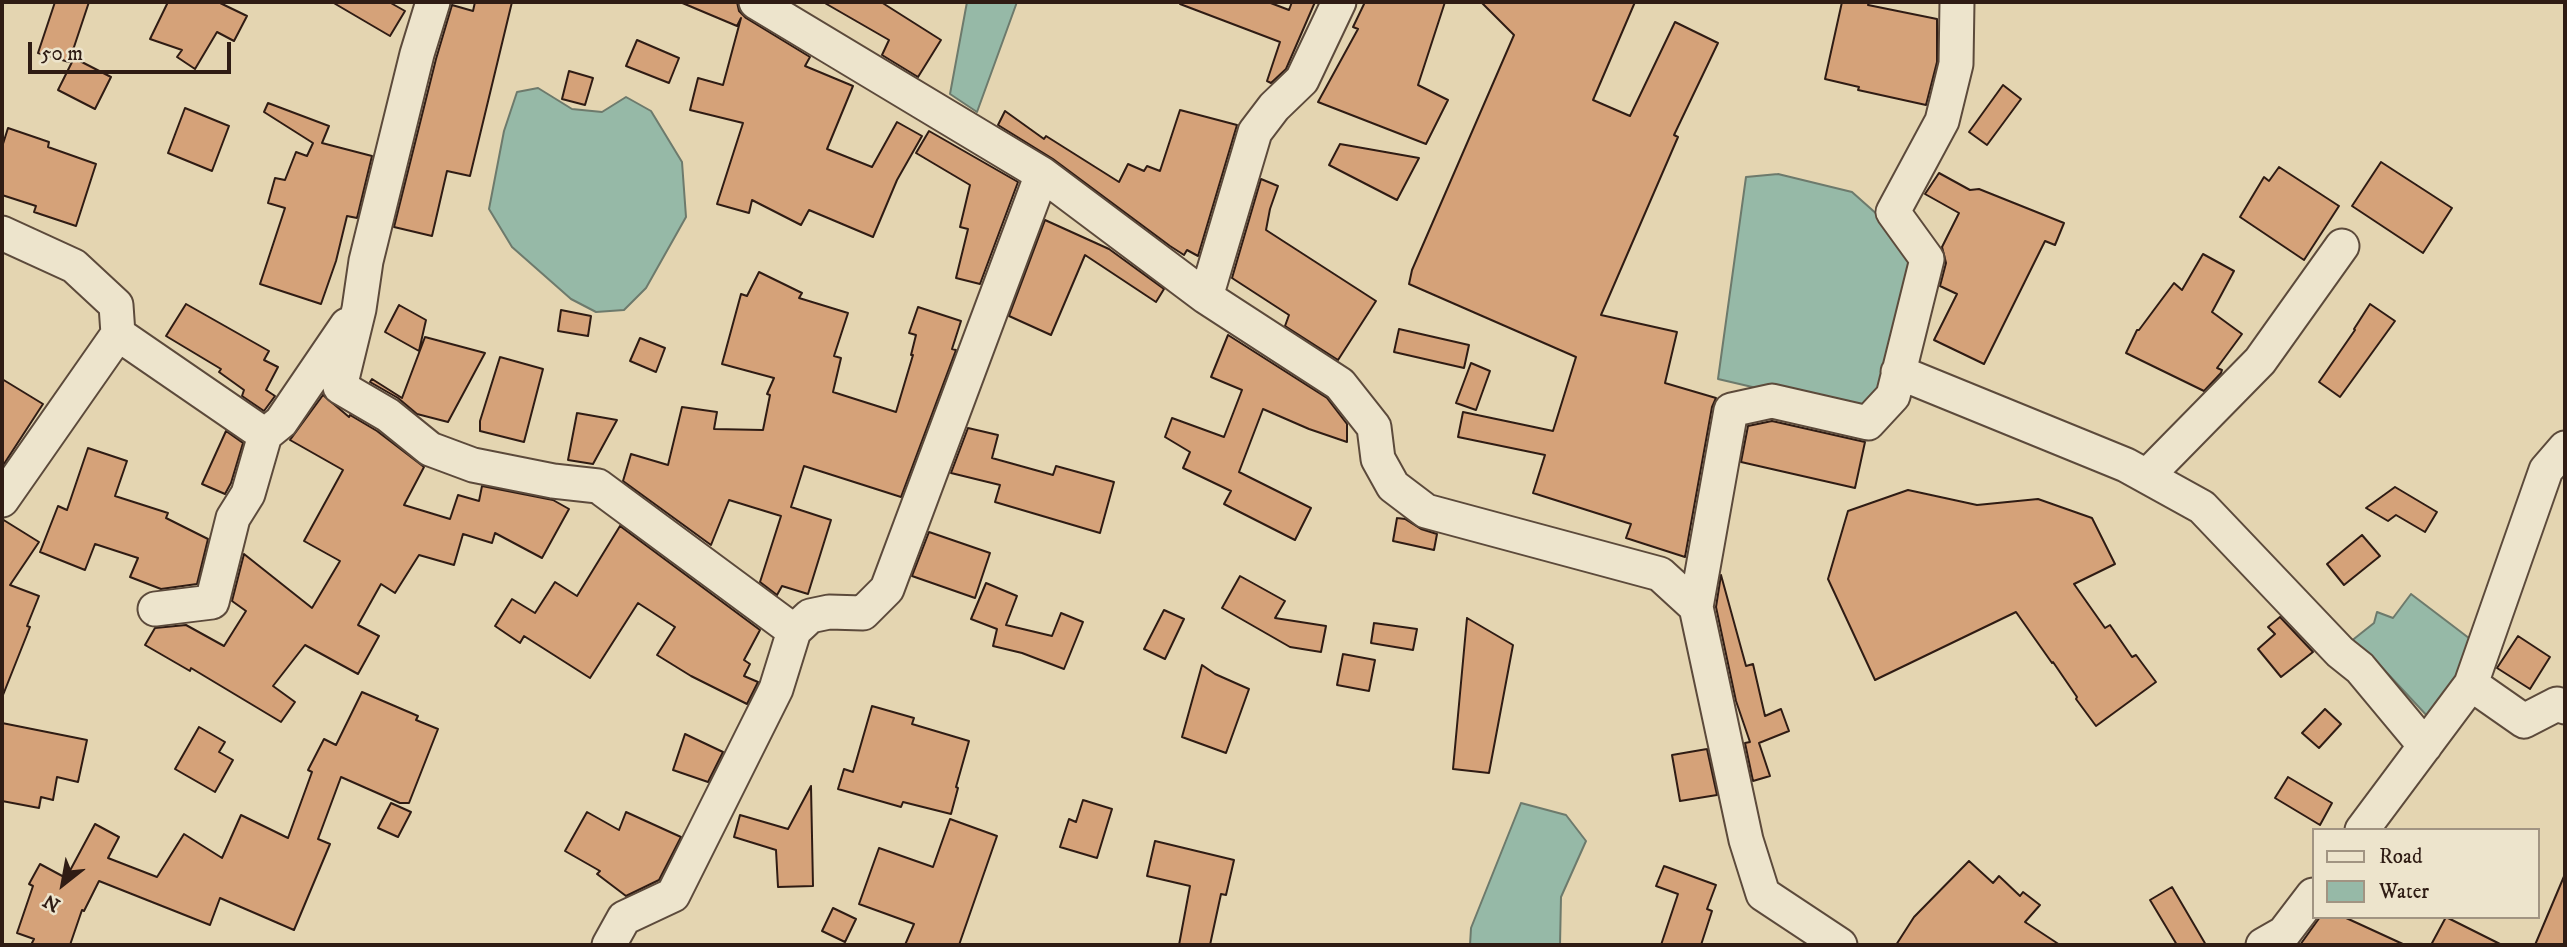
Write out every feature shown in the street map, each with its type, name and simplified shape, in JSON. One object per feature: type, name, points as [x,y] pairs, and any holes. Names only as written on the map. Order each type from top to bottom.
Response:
[{"type":"street","points":[[433,2],[417,54],[370,248],[359,309],[340,387],[388,415],[430,449],[473,465],[553,481],[598,486],[794,631]]},
{"type":"street","points":[[756,2],[1042,174],[1206,297],[1340,384],[1374,427],[1378,459],[1393,486],[1426,511],[1660,574],[1696,607]]},
{"type":"street","points":[[1206,297],[1255,132],[1274,107],[1302,80],[1339,2]]},
{"type":"street","points":[[1840,945],[1763,894],[1746,840],[1696,607],[1731,410],[1772,401],[1868,424],[1893,397],[1927,259],[1893,212],[1942,121],[1956,64],[1957,2]]},
{"type":"street","points":[[609,945],[624,918],[673,895],[776,689],[794,631],[810,616],[830,612],[863,613],[887,589],[1042,174]]},
{"type":"street","points":[[2,233],[74,266],[116,305],[118,334],[2,500]]},
{"type":"street","points":[[2147,476],[2260,361],[2342,246]]},
{"type":"street","points":[[155,608],[212,602],[233,518],[248,494],[265,435],[281,422],[359,309]]},
{"type":"street","points":[[118,334],[265,435]]},
{"type":"street","points":[[1898,372],[2126,465],[2202,507],[2340,652],[2360,668],[2425,746]]},
{"type":"street","points":[[2364,828],[2471,684],[2546,470],[2565,448]]},
{"type":"street","points":[[2471,684],[2524,720],[2557,704],[2565,707]]},
{"type":"street","points":[[2263,945],[2284,933],[2312,896]]},
{"type":"water","points":[[967,2],[1017,2],[977,112],[950,94]]},
{"type":"water","points":[[538,88],[572,109],[602,112],[626,97],[651,111],[682,162],[686,217],[646,288],[624,310],[596,312],[571,299],[512,247],[489,209],[504,131],[517,92]]},
{"type":"water","points":[[1778,174],[1852,192],[1915,248],[1880,403],[1838,407],[1718,379],[1746,177]]},
{"type":"water","points":[[2411,594],[2482,648],[2430,719],[2373,658],[2345,646],[2374,623],[2377,612],[2393,618]]},
{"type":"water","points":[[1521,803],[1566,815],[1586,841],[1561,897],[1560,945],[1470,945],[1471,928]]},
{"type":"building","points":[[55,2],[89,2],[69,62],[38,53]]},
{"type":"building","points":[[168,2],[218,2],[247,16],[234,41],[217,32],[195,69],[177,57],[182,50],[150,39]]},
{"type":"building","points":[[332,2],[389,2],[405,11],[390,36]]},
{"type":"building","points":[[475,2],[512,2],[470,176],[447,171],[432,236],[394,227],[452,5],[473,11]]},
{"type":"building","points":[[680,2],[737,2],[739,11],[746,18],[810,57],[805,66],[853,86],[827,149],[872,167],[897,122],[922,136],[897,180],[873,237],[809,210],[801,225],[752,200],[749,213],[717,204],[743,123],[690,110],[698,78],[723,85],[741,18],[737,26]]},
{"type":"building","points":[[823,2],[881,2],[941,40],[918,77],[882,55],[889,40]]},
{"type":"building","points":[[1180,2],[1268,2],[1289,10],[1292,2],[1315,2],[1286,69],[1271,83],[1267,81],[1280,42]]},
{"type":"building","points":[[1365,2],[1445,2],[1418,85],[1448,100],[1426,144],[1318,102],[1358,29],[1353,27]]},
{"type":"building","points":[[1481,2],[1635,2],[1593,100],[1630,116],[1675,22],[1718,43],[1674,135],[1678,137],[1601,315],[1677,332],[1665,383],[1716,398],[1712,407],[1685,557],[1626,538],[1631,524],[1533,493],[1545,455],[1458,437],[1463,412],[1553,431],[1576,357],[1409,284],[1412,270],[1514,35]]},
{"type":"building","points":[[1842,2],[1869,2],[1868,5],[1937,19],[1937,62],[1926,105],[1858,90],[1859,87],[1825,79]]},
{"type":"building","points":[[637,40],[679,58],[669,83],[626,66]]},
{"type":"building","points":[[74,58],[111,77],[95,109],[58,90]]},
{"type":"building","points":[[569,71],[593,78],[585,105],[562,99]]},
{"type":"building","points":[[2003,85],[2021,99],[1987,145],[1969,132]]},
{"type":"building","points":[[268,103],[329,126],[322,143],[372,156],[357,218],[347,216],[336,261],[321,304],[260,284],[285,208],[268,203],[275,178],[285,180],[296,152],[307,156],[313,143],[264,112]]},
{"type":"building","points":[[185,108],[229,126],[212,171],[168,153]]},
{"type":"building","points":[[1180,110],[1237,125],[1198,256],[1187,250],[1184,255],[1170,246],[1053,159],[998,125],[1005,111],[1044,139],[1046,136],[1119,182],[1128,164],[1144,171],[1147,166],[1160,171]]},
{"type":"building","points":[[8,128],[49,142],[48,147],[96,164],[76,226],[34,212],[36,206],[2,195],[2,147]]},
{"type":"building","points":[[929,131],[1018,182],[980,284],[956,278],[968,229],[960,227],[970,185],[916,153]]},
{"type":"building","points":[[1340,144],[1419,158],[1397,200],[1329,165]]},
{"type":"building","points":[[2381,162],[2452,208],[2423,253],[2352,206]]},
{"type":"building","points":[[2279,167],[2339,206],[2304,260],[2240,217],[2264,177],[2269,181]]},
{"type":"building","points":[[1939,173],[1970,190],[1979,189],[2064,223],[2055,245],[2045,241],[1984,364],[1934,340],[1957,294],[1940,286],[1946,263],[1942,247],[1959,213],[1925,194]]},
{"type":"building","points":[[1261,179],[1278,186],[1266,230],[1376,301],[1338,360],[1285,326],[1289,315],[1232,278]]},
{"type":"building","points":[[1045,220],[1109,249],[1164,289],[1156,302],[1085,255],[1051,335],[1009,316]]},
{"type":"building","points":[[2203,254],[2234,271],[2212,312],[2242,334],[2217,368],[2222,370],[2221,373],[2204,391],[2126,353],[2137,330],[2174,283],[2182,290]]},
{"type":"building","points":[[759,272],[802,293],[799,298],[848,313],[834,356],[841,358],[833,392],[896,412],[913,355],[916,335],[909,333],[918,307],[961,321],[952,349],[956,350],[901,497],[804,466],[791,507],[831,520],[808,594],[782,586],[777,595],[760,582],[781,516],[729,500],[711,545],[623,481],[631,454],[668,465],[682,407],[717,412],[714,429],[763,430],[770,395],[767,394],[774,378],[722,364],[741,294],[747,296]]},
{"type":"building","points":[[186,304],[269,351],[264,360],[278,367],[266,390],[275,396],[264,411],[242,396],[244,390],[219,372],[221,369],[166,336]]},
{"type":"building","points":[[2370,304],[2395,321],[2340,397],[2319,382]]},
{"type":"building","points":[[399,305],[426,320],[419,351],[385,332]]},
{"type":"building","points":[[561,310],[591,316],[588,336],[558,331]]},
{"type":"building","points":[[1399,329],[1469,345],[1464,368],[1394,352]]},
{"type":"building","points":[[1228,335],[1327,398],[1347,424],[1347,442],[1263,409],[1239,472],[1311,508],[1295,540],[1224,504],[1231,491],[1183,468],[1190,452],[1165,437],[1172,418],[1224,437],[1242,390],[1211,377]]},
{"type":"building","points":[[425,337],[485,353],[448,422],[417,414],[398,398],[370,382],[372,379],[402,398]]},
{"type":"building","points":[[640,338],[665,348],[656,372],[630,361]]},
{"type":"building","points":[[500,357],[543,369],[524,442],[480,431],[480,421]]},
{"type":"building","points":[[1471,363],[1490,371],[1476,410],[1456,403]]},
{"type":"building","points":[[2,379],[43,404],[2,467]]},
{"type":"building","points":[[323,395],[349,417],[350,415],[377,431],[424,467],[404,505],[450,519],[458,495],[479,501],[482,486],[553,500],[569,509],[542,558],[495,533],[492,543],[463,534],[454,565],[419,555],[395,593],[381,584],[358,625],[379,636],[358,674],[305,645],[273,686],[295,702],[281,722],[191,668],[190,671],[145,645],[155,628],[186,625],[224,646],[246,611],[232,601],[244,554],[312,608],[340,561],[304,541],[343,470],[290,440]]},
{"type":"building","points":[[577,413],[617,420],[593,464],[568,460]]},
{"type":"building","points":[[1772,421],[1865,442],[1855,488],[1741,462],[1748,426]]},
{"type":"building","points":[[968,428],[998,435],[992,458],[1053,475],[1056,466],[1114,482],[1100,533],[995,502],[1000,485],[951,473]]},
{"type":"building","points":[[226,431],[243,443],[225,494],[202,484]]},
{"type":"building","points":[[88,448],[127,461],[115,496],[168,513],[166,518],[208,539],[197,584],[161,589],[130,577],[138,558],[95,544],[85,570],[40,552],[58,506],[67,510]]},
{"type":"building","points":[[2395,487],[2437,512],[2425,532],[2396,515],[2388,521],[2366,508]]},
{"type":"building","points":[[1908,490],[1977,505],[2038,499],[2092,518],[2115,564],[2074,584],[2105,628],[2110,625],[2132,657],[2136,655],[2156,682],[2096,726],[2016,612],[1875,680],[1828,579],[1848,511]]},
{"type":"building","points":[[1397,518],[1437,534],[1434,550],[1393,541]]},
{"type":"building","points":[[2,519],[39,542],[10,585],[39,596],[27,626],[30,627],[3,695]]},
{"type":"building","points":[[620,526],[760,630],[744,660],[750,664],[744,676],[758,682],[747,704],[691,676],[657,655],[675,627],[638,603],[590,678],[524,636],[520,643],[495,626],[512,599],[535,613],[555,582],[577,596]]},
{"type":"building","points":[[929,532],[990,553],[975,598],[912,576]]},
{"type":"building","points":[[2362,535],[2380,556],[2344,585],[2327,564]]},
{"type":"building","points":[[1721,575],[1746,666],[1753,664],[1765,716],[1781,709],[1789,731],[1759,743],[1770,776],[1753,781],[1745,743],[1750,742],[1736,701],[1716,607]]},
{"type":"building","points":[[1240,576],[1285,601],[1275,618],[1326,626],[1321,652],[1290,647],[1222,608]]},
{"type":"building","points":[[986,583],[1017,596],[1006,625],[1052,636],[1061,613],[1083,622],[1064,669],[1022,653],[993,646],[997,629],[971,619]]},
{"type":"building","points":[[1164,610],[1184,619],[1165,659],[1144,649]]},
{"type":"building","points":[[2280,617],[2313,652],[2281,677],[2258,649],[2275,634],[2268,627]]},
{"type":"building","points":[[1467,618],[1513,645],[1489,773],[1453,769]]},
{"type":"building","points":[[1374,623],[1417,629],[1413,650],[1371,643]]},
{"type":"building","points":[[2518,636],[2550,657],[2530,689],[2497,668]]},
{"type":"building","points":[[1343,654],[1375,660],[1369,691],[1337,685]]},
{"type":"building","points":[[1202,665],[1215,674],[1249,689],[1226,753],[1182,737]]},
{"type":"building","points":[[362,692],[418,716],[416,720],[438,729],[409,803],[400,803],[341,777],[318,839],[330,844],[294,930],[220,898],[210,925],[99,881],[84,911],[82,910],[70,945],[31,945],[34,939],[17,933],[33,886],[29,884],[40,864],[66,878],[95,824],[119,837],[108,858],[157,877],[184,834],[222,858],[241,815],[288,838],[312,772],[308,770],[324,739],[336,745]]},
{"type":"building","points":[[872,706],[914,718],[912,724],[969,741],[951,814],[903,802],[901,807],[838,789],[844,769],[853,772]]},
{"type":"building","points":[[2325,709],[2341,724],[2319,748],[2302,733]]},
{"type":"building","points":[[2,723],[87,740],[78,782],[57,777],[53,800],[41,797],[39,808],[2,801]]},
{"type":"building","points":[[199,727],[225,742],[219,752],[233,760],[215,792],[175,769]]},
{"type":"building","points":[[685,734],[723,752],[708,782],[673,770]]},
{"type":"building","points":[[1707,749],[1717,795],[1680,801],[1672,755]]},
{"type":"building","points":[[2288,777],[2332,803],[2320,825],[2275,798]]},
{"type":"building","points":[[811,786],[813,886],[778,887],[776,850],[734,837],[740,815],[788,829]]},
{"type":"building","points":[[1083,800],[1112,809],[1097,858],[1060,847],[1069,819],[1076,822]]},
{"type":"building","points":[[391,803],[411,812],[398,837],[378,828]]},
{"type":"building","points":[[587,812],[619,830],[626,812],[681,837],[659,880],[626,896],[597,874],[600,871],[565,851]]},
{"type":"building","points":[[950,819],[997,836],[959,945],[905,945],[914,924],[859,904],[879,848],[933,867]]},
{"type":"building","points":[[1155,841],[1234,860],[1226,895],[1221,894],[1210,945],[1179,945],[1190,886],[1147,876]]},
{"type":"building","points":[[1969,861],[1993,883],[1999,876],[2020,896],[2023,892],[2040,905],[2025,922],[2060,945],[1896,945],[1914,917]]},
{"type":"building","points":[[1664,866],[1716,885],[1707,909],[1712,911],[1701,945],[1661,945],[1678,894],[1656,886]]},
{"type":"building","points":[[2565,874],[2565,945],[2535,945]]},
{"type":"building","points":[[2172,887],[2206,945],[2177,945],[2150,900]]},
{"type":"building","points":[[833,908],[856,919],[845,942],[822,931]]},
{"type":"building","points":[[2319,919],[2348,919],[2405,945],[2300,945]]},
{"type":"building","points":[[2445,919],[2450,919],[2502,945],[2431,945]]}]
